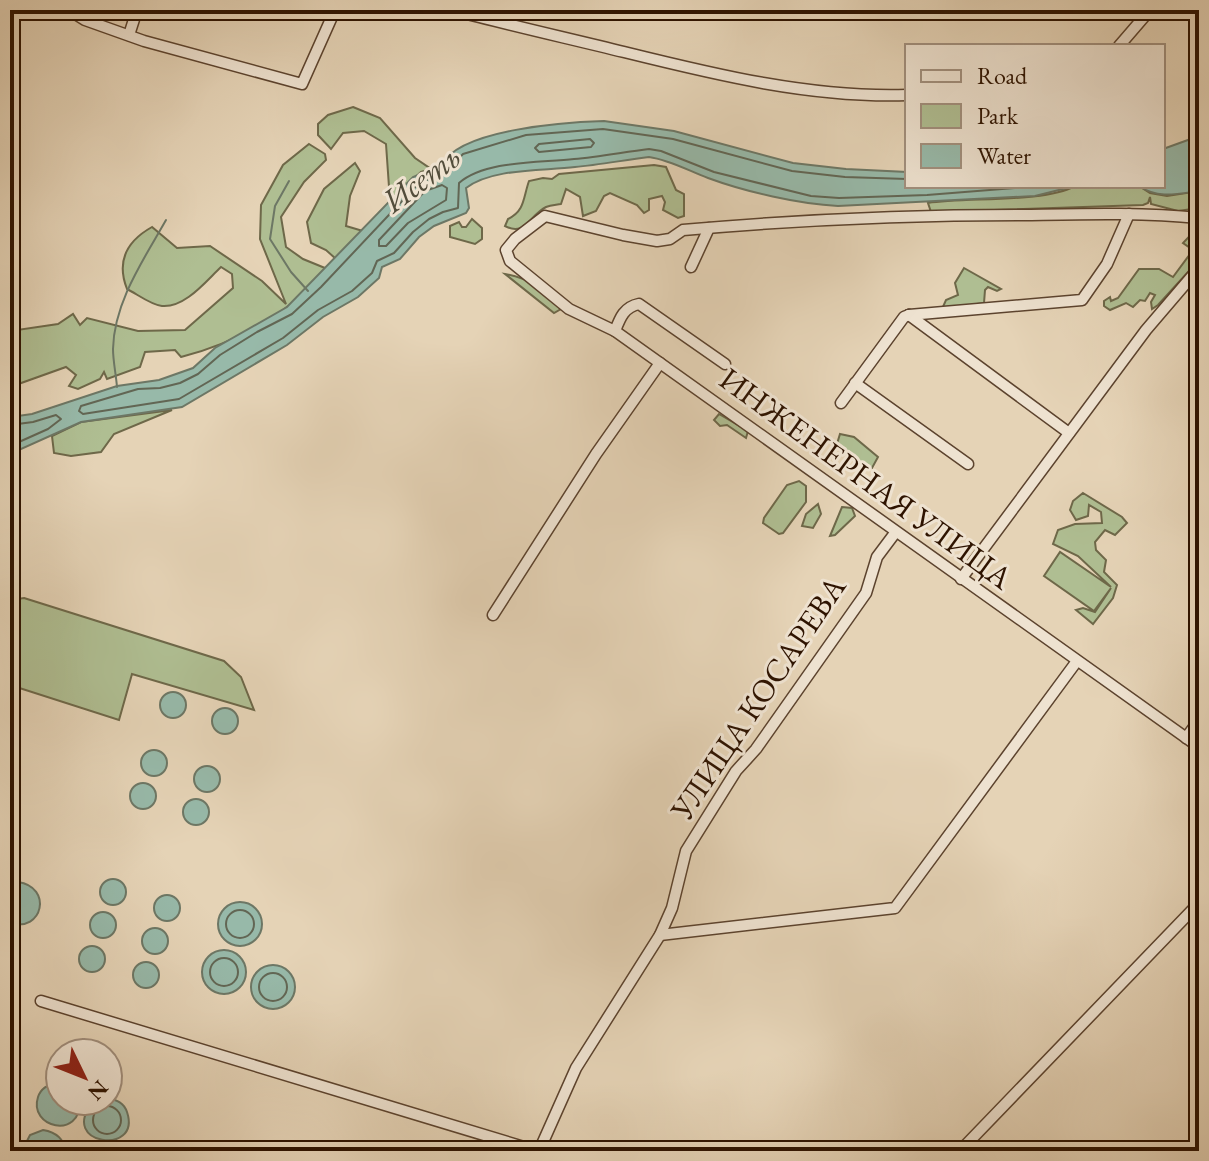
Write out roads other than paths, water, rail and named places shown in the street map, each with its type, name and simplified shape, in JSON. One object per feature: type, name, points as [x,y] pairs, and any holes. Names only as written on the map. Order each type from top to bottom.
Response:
[{"type":"street","points":[[69,10],[85,20],[129,35],[302,84],[335,10]]},
{"type":"street","points":[[129,35],[137,10]]},
{"type":"street","points":[[452,10],[686,67],[787,88],[872,96],[905,95]]},
{"type":"street","points":[[1121,44],[1150,10]]},
{"type":"street","points":[[691,267],[709,228],[797,221],[969,215],[1129,214],[1199,218]]},
{"type":"street","points":[[841,403],[904,317],[1082,300],[1107,264],[1129,214]]},
{"type":"street","name":"ИНЖЕНЕРНАЯ УЛИЦА","points":[[709,228],[683,230],[670,239],[657,241],[545,216],[506,250],[510,261],[569,309],[615,331],[1199,747]]},
{"type":"street","points":[[961,579],[1146,330],[1199,268]]},
{"type":"street","points":[[615,331],[621,316],[630,306],[639,304],[725,364]]},
{"type":"street","points":[[909,315],[1069,433]]},
{"type":"street","points":[[493,615],[596,454],[660,363]]},
{"type":"street","points":[[855,383],[968,464]]},
{"type":"street","name":"УЛИЦА КОСАРЕВА","points":[[538,1151],[576,1068],[660,935],[672,908],[686,851],[736,771],[756,749],[866,593],[877,557],[895,533]]},
{"type":"street","points":[[660,935],[895,908],[1077,661]]},
{"type":"street","points":[[1186,738],[1199,720]]},
{"type":"street","points":[[960,1151],[1199,903]]},
{"type":"street","points":[[41,1001],[538,1151]]},
{"type":"water","name":"Исеть","points":[[604,121],[674,131],[793,163],[905,172],[905,188],[1067,188],[1035,196],[838,206],[756,192],[649,157],[490,177],[466,188],[469,208],[466,213],[434,226],[419,237],[400,259],[382,267],[379,278],[358,297],[323,317],[287,345],[182,407],[81,422],[10,454],[10,417],[32,414],[117,386],[159,380],[193,368],[215,348],[287,307],[413,177],[442,165],[452,153],[491,136],[566,123]]},
{"type":"water","points":[[1199,136],[1199,191],[1161,194],[1142,188],[1165,188],[1165,148]]},
{"type":"water","points":[[173,692],[182,696],[186,705],[182,714],[173,718],[164,714],[160,705],[164,696]]},
{"type":"water","points":[[225,708],[234,712],[238,721],[234,730],[225,734],[216,730],[212,721],[216,712]]},
{"type":"water","points":[[154,750],[163,754],[167,763],[163,772],[154,776],[145,772],[141,763],[145,754]]},
{"type":"water","points":[[207,766],[216,770],[220,779],[216,788],[207,792],[198,788],[194,779],[198,770]]},
{"type":"water","points":[[143,783],[152,787],[156,796],[152,805],[143,809],[134,805],[130,796],[134,787]]},
{"type":"water","points":[[196,799],[205,803],[209,812],[205,821],[196,825],[187,821],[183,812],[187,803]]},
{"type":"water","points":[[113,879],[122,883],[126,892],[122,901],[113,905],[104,901],[100,892],[104,883]]},
{"type":"water","points":[[18,882],[29,886],[40,900],[36,916],[30,922],[21,924],[10,923],[10,884]]},
{"type":"water","points":[[167,895],[176,899],[180,908],[176,917],[167,921],[158,917],[154,908],[158,899]]},
{"type":"water","points":[[240,902],[255,909],[262,924],[255,939],[240,946],[225,939],[218,924],[225,909]]},
{"type":"water","points":[[103,912],[112,916],[116,925],[112,934],[103,938],[94,934],[90,925],[94,916]]},
{"type":"water","points":[[155,928],[164,932],[168,941],[164,950],[155,954],[146,950],[142,941],[146,932]]},
{"type":"water","points":[[92,946],[101,950],[105,959],[101,968],[92,972],[83,968],[79,959],[83,950]]},
{"type":"water","points":[[224,950],[239,957],[246,972],[239,987],[224,994],[209,987],[202,972],[209,957]]},
{"type":"water","points":[[146,962],[155,966],[159,975],[155,984],[146,988],[137,984],[133,975],[137,966]]},
{"type":"water","points":[[273,965],[288,972],[295,987],[288,1002],[273,1009],[258,1002],[251,987],[258,972]]},
{"type":"water","points":[[44,1089],[44,1117],[75,1117],[72,1121],[56,1125],[40,1116],[37,1108]]},
{"type":"water","points":[[124,1106],[127,1112],[128,1126],[123,1135],[113,1140],[92,1136],[85,1128],[85,1117],[124,1117]]},
{"type":"water","points":[[43,1130],[58,1136],[65,1151],[22,1151],[30,1135]]},
{"type":"waterway","points":[[289,181],[275,206],[270,239],[291,272],[308,291]]},
{"type":"waterway","points":[[117,387],[113,349],[119,314],[124,298],[166,220]]}]
